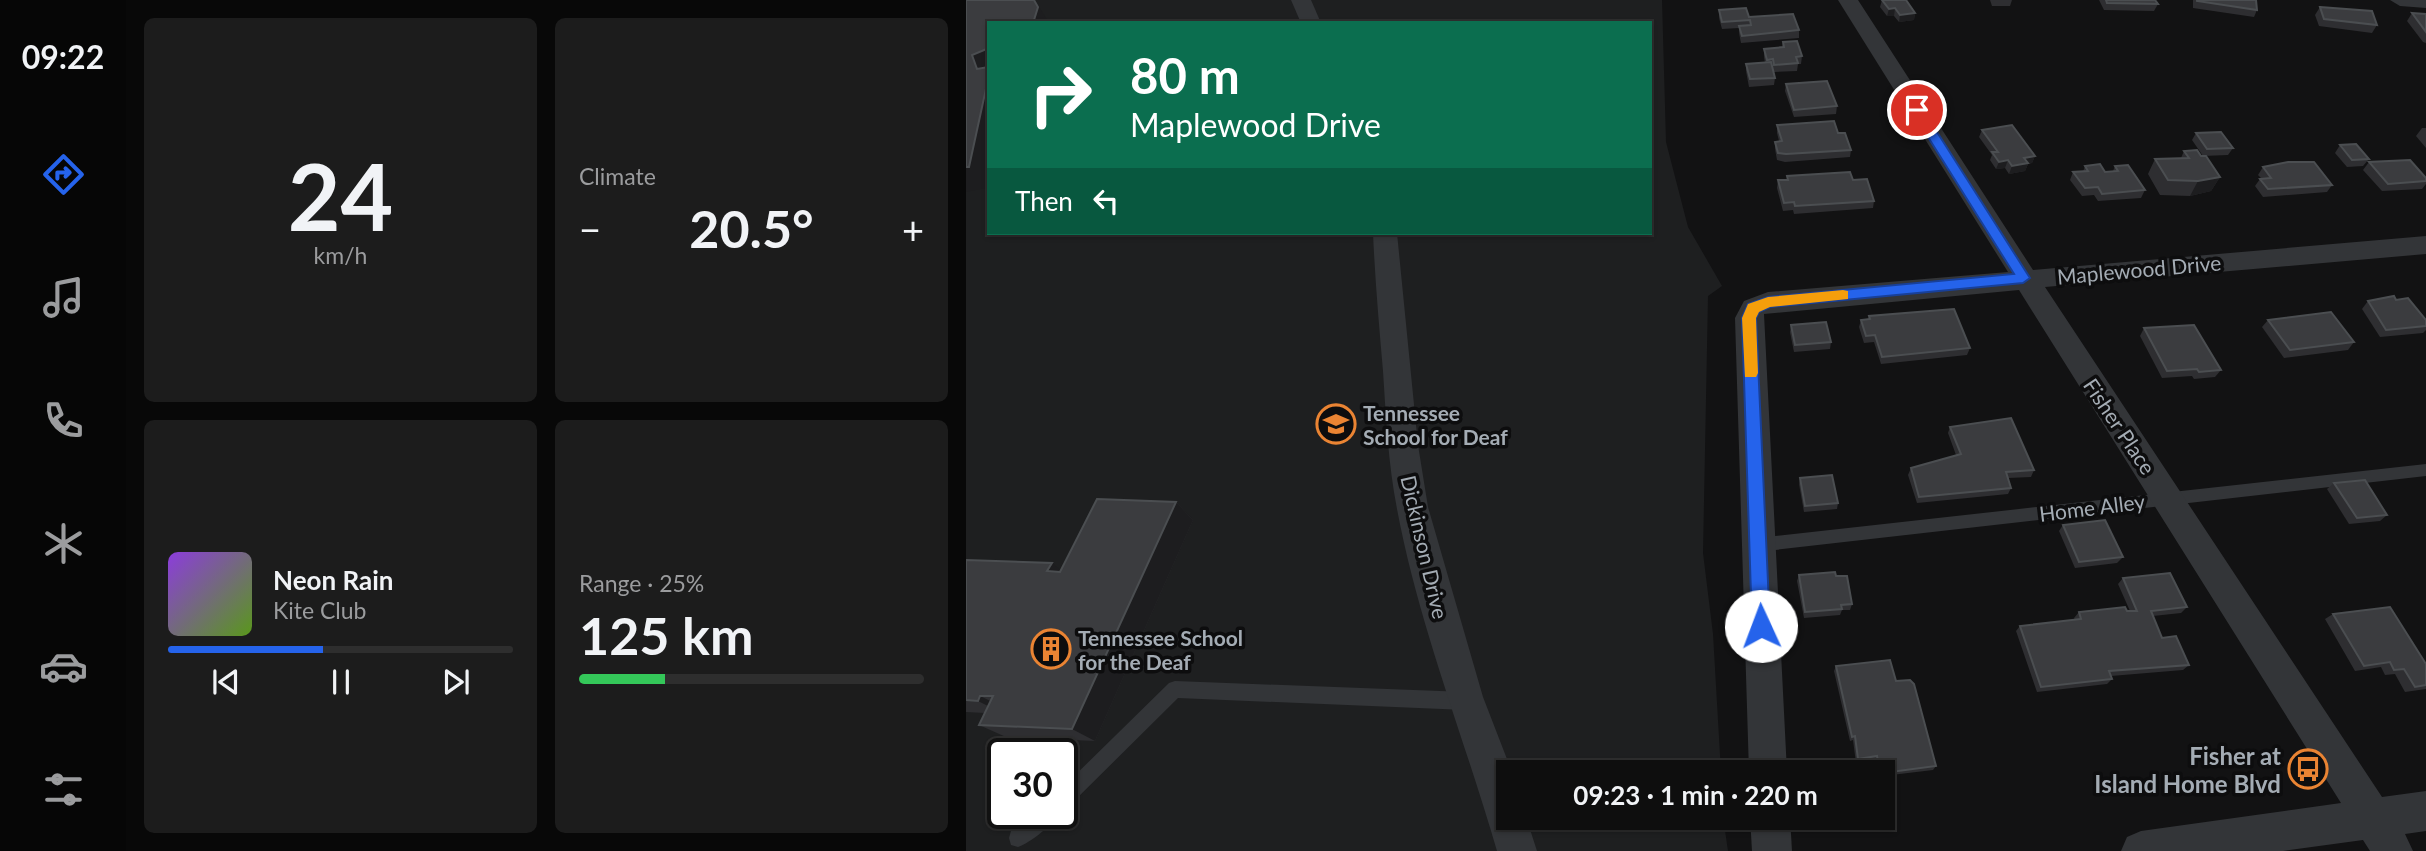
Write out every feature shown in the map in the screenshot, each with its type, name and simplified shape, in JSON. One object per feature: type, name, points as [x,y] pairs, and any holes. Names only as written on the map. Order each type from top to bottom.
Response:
[{"type":"street","points":[[1301,0],[1310,21]]},
{"type":"street","name":"Fisher Place","points":[[1848,0],[2023,278],[2169,498],[2383,835]]},
{"type":"street","points":[[2400,0],[2426,2]]},
{"type":"street","name":"Dickinson Drive","points":[[1385,235],[1403,446],[1412,507],[1427,570],[1466,701],[1483,739],[1517,851]]},
{"type":"street","name":"Maplewood Drive","points":[[1757,545],[1749,318],[1753,308],[1768,302],[2023,278],[2426,246]]},
{"type":"street","points":[[1757,545],[1767,760]]},
{"type":"street","points":[[2141,851],[2383,835],[2426,811]]},
{"type":"street","points":[[1771,830],[1772,851]]},
{"type":"lane","name":"Home Alley","points":[[1757,545],[2426,470]]},
{"type":"lane","points":[[1078,785],[1175,689],[1466,701]]},
{"type":"lane","points":[[1018,838],[1029,829]]},
{"type":"shaded area","name":"Tennessee School for Deaf","points":[[966,0],[1662,0],[1666,142],[1688,227],[1722,286],[1708,296],[1703,553],[1713,634],[1720,760],[1496,760],[1496,830],[1725,830],[1728,851],[966,851]]},
{"type":"building","points":[[966,0],[1034,0],[1038,7],[1033,21],[987,21],[987,49],[972,55],[977,69],[987,67],[987,84],[969,167],[966,167]]},
{"type":"building","points":[[1882,0],[1906,0],[1915,13],[1900,15],[1895,8],[1889,9]]},
{"type":"building","points":[[2106,0],[2155,0],[2158,4],[2107,3]]},
{"type":"building","points":[[2256,0],[2257,10],[2197,1]]},
{"type":"building","points":[[2320,7],[2372,11],[2377,25],[2324,19]]},
{"type":"building","points":[[1746,8],[1749,17],[1793,14],[1799,30],[1742,36],[1739,26],[1751,25],[1750,20],[1722,22],[1719,10]]},
{"type":"building","points":[[2412,13],[2426,14],[2426,32]]},
{"type":"building","points":[[1797,41],[1802,56],[1796,57],[1798,63],[1774,65],[1773,59],[1767,60],[1764,49],[1784,47],[1783,42]]},
{"type":"building","points":[[1771,62],[1775,78],[1750,79],[1746,64]]},
{"type":"building","points":[[1827,81],[1837,106],[1794,110],[1786,84]]},
{"type":"building","points":[[1834,121],[1838,133],[1845,133],[1851,150],[1778,153],[1775,142],[1782,141],[1777,125]]},
{"type":"building","points":[[2012,125],[2035,156],[2024,158],[2028,163],[2012,166],[2008,160],[1999,162],[1992,152],[1998,152],[1982,130]]},
{"type":"building","points":[[2221,132],[2233,148],[2207,149],[2196,133]]},
{"type":"building","points":[[2356,144],[2369,159],[2352,160],[2340,145]]},
{"type":"building","points":[[2197,150],[2201,156],[2206,156],[2220,177],[2198,181],[2168,180],[2155,159],[2189,158],[2184,151]]},
{"type":"building","points":[[2410,160],[2426,181],[2388,184],[2369,162]]},
{"type":"building","points":[[2288,162],[2314,162],[2332,185],[2268,189],[2260,179],[2271,178],[2263,167]]},
{"type":"building","points":[[2100,164],[2105,172],[2118,171],[2115,166],[2128,165],[2145,190],[2102,194],[2098,187],[2085,188],[2073,172],[2088,171],[2085,166]]},
{"type":"building","points":[[1850,172],[1853,180],[1867,179],[1874,201],[1795,206],[1794,202],[1784,203],[1778,180],[1788,180],[1787,176]]},
{"type":"building","points":[[2394,296],[2396,300],[2408,298],[2426,320],[2426,326],[2386,330],[2368,301]]},
{"type":"building","points":[[1954,309],[1970,348],[1882,357],[1875,335],[1866,336],[1861,320],[1870,319],[1869,316]]},
{"type":"building","points":[[2331,312],[2354,342],[2290,350],[2268,320]]},
{"type":"building","points":[[1826,322],[1831,342],[1795,345],[1791,325]]},
{"type":"building","points":[[2194,325],[2221,370],[2167,371],[2144,328]]},
{"type":"building","points":[[2011,418],[2034,470],[2006,472],[2011,488],[1919,497],[1911,468],[1961,454],[1950,427]]},
{"type":"building","points":[[1832,475],[1838,503],[1805,506],[1800,478]]},
{"type":"building","points":[[2365,480],[2387,515],[2357,518],[2334,483]]},
{"type":"building","name":"Tennessee School for the Deaf","points":[[1097,499],[1176,502],[1072,729],[979,725],[993,696],[980,696],[978,701],[966,700],[966,560],[1052,563],[1047,571],[1060,572]]},
{"type":"building","points":[[2105,520],[2123,557],[2079,562],[2063,525]]},
{"type":"building","points":[[1835,572],[1836,576],[1847,576],[1852,604],[1841,605],[1842,609],[1805,612],[1799,575]]},
{"type":"building","points":[[2170,573],[2187,607],[2151,611],[2162,638],[2176,636],[2189,665],[2109,671],[2112,679],[2041,687],[2020,626],[2081,619],[2079,612],[2125,607],[2127,611],[2137,611],[2123,578]]},
{"type":"building","points":[[2390,607],[2426,664],[2426,685],[2415,687],[2404,669],[2394,670],[2390,662],[2364,666],[2333,614]]},
{"type":"building","points":[[1890,660],[1896,681],[1910,680],[1914,684],[1936,766],[1895,771],[1895,760],[1878,760],[1877,756],[1858,759],[1855,736],[1852,737],[1836,666]]},
{"type":"slow traffic","points":[[1751,373],[1749,318],[1753,308],[1768,302],[1843,295]]},
{"type":"place","name":"Tennessee School for Deaf","points":[[1336,424]]},
{"type":"place","name":"Tennessee School for the Deaf","points":[[1051,649]]},
{"type":"place","name":"Fisher at Island Home Blvd","points":[[2308,769]]},
{"type":"route","points":[[1761,626],[1749,318],[1753,308],[1768,302],[2023,278],[1917,110]]}]
